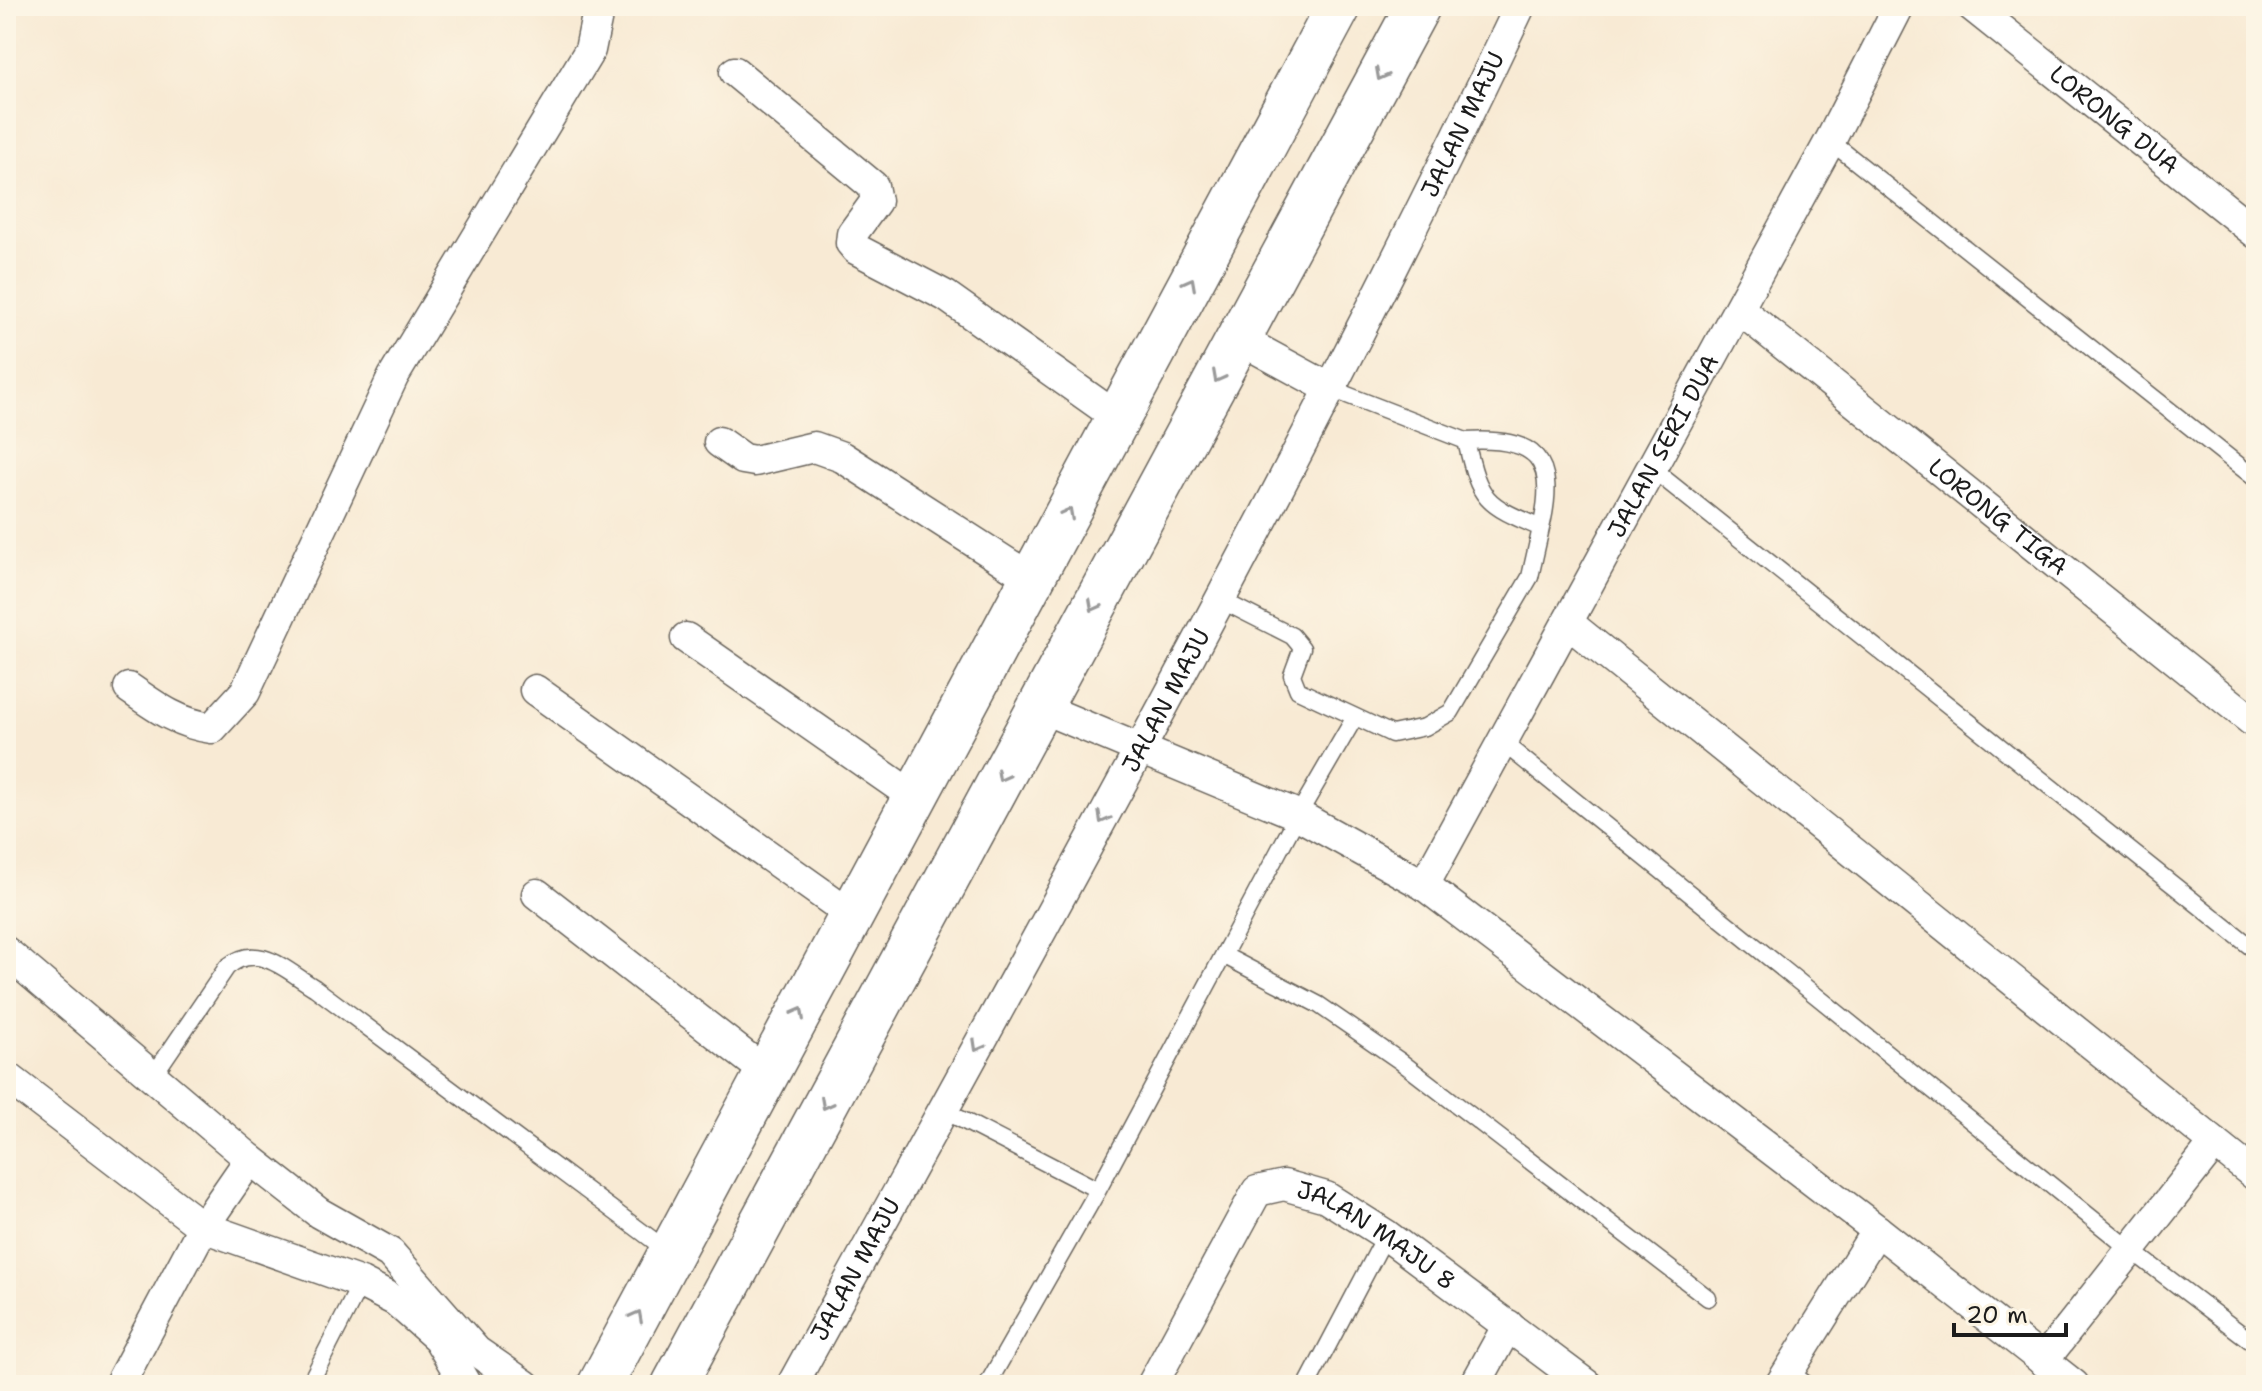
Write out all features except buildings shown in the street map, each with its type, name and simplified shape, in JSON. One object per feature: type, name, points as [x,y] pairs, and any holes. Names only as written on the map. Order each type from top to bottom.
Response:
[{"type":"main road","points":[[600,1385],[1339,6]]},
{"type":"main road","points":[[674,1385],[1418,6]]},
{"type":"main road","points":[[1035,573],[1014,646],[1015,659],[1039,707]]},
{"type":"main road","points":[[923,782],[987,701],[1013,700],[1039,707]]},
{"type":"street","points":[[129,688],[167,715],[193,726],[212,728],[245,692],[393,377],[590,50],[599,6]]},
{"type":"street","name":"JALAN MAJU","points":[[792,1385],[1140,750],[1425,206],[1520,6]]},
{"type":"street","name":"JALAN SERI DUA","points":[[1424,885],[1830,141],[1899,6]]},
{"type":"street","name":"LORONG DUA","points":[[1972,6],[2256,233]]},
{"type":"street","points":[[735,72],[873,186],[876,201],[852,234],[851,243],[856,249],[946,296],[1118,418]]},
{"type":"street","name":"LORONG TIGA","points":[[1739,309],[2256,724]]},
{"type":"street","points":[[1239,339],[1329,388]]},
{"type":"street","points":[[719,442],[743,459],[755,461],[814,447],[842,457],[1035,573]]},
{"type":"street","points":[[1568,623],[2256,1176]]},
{"type":"street","points":[[686,638],[923,782]]},
{"type":"street","points":[[535,690],[852,915]]},
{"type":"street","points":[[1039,707],[1298,815],[1424,885],[1877,1230],[2074,1385]]},
{"type":"street","points":[[537,894],[767,1073]]},
{"type":"street","points":[[6,952],[250,1159],[319,1213],[390,1253],[476,1351],[525,1385]]},
{"type":"street","points":[[6,1076],[203,1227],[361,1283],[396,1301],[438,1338],[466,1385]]},
{"type":"street","points":[[2043,1361],[2215,1143]]},
{"type":"street","points":[[119,1385],[203,1227],[250,1159]]},
{"type":"street","name":"JALAN MAJU 8","points":[[1152,1385],[1257,1191],[1284,1185],[1326,1197],[1386,1235],[1587,1385]]},
{"type":"street","points":[[1792,1380],[1877,1230]]},
{"type":"street","points":[[1475,1385],[1508,1325]]},
{"type":"lane","points":[[1830,141],[2256,479]]},
{"type":"lane","points":[[1219,599],[1292,636],[1302,648],[1292,675],[1298,690],[1392,734],[1425,727],[1451,712],[1530,577],[1549,494],[1542,466],[1524,447],[1504,439],[1466,441],[1329,388]]},
{"type":"lane","points":[[1466,441],[1477,486],[1500,511],[1541,528]]},
{"type":"lane","points":[[1651,468],[2256,951]]},
{"type":"lane","points":[[987,1385],[1098,1190],[1298,815],[1355,717]]},
{"type":"lane","points":[[1502,742],[2131,1250],[2256,1345]]},
{"type":"lane","points":[[153,1076],[227,967],[241,955],[259,955],[315,988],[671,1253]]},
{"type":"lane","points":[[1225,956],[1319,1005],[1400,1061],[1708,1298]]},
{"type":"lane","points":[[943,1110],[1098,1190]]},
{"type":"lane","points":[[1307,1385],[1386,1235]]},
{"type":"lane","points":[[309,1385],[361,1283]]}]
